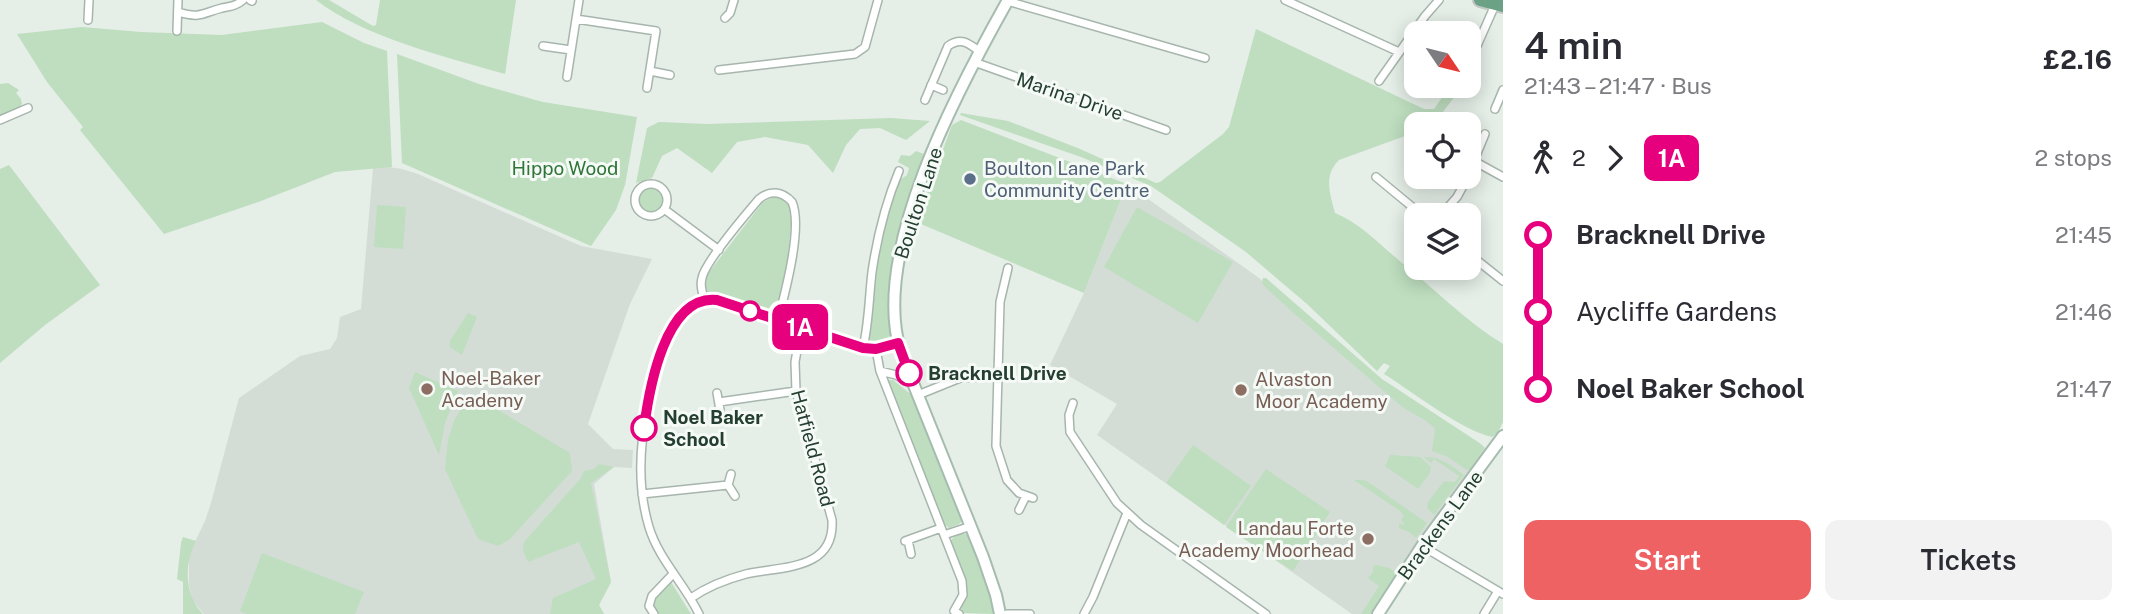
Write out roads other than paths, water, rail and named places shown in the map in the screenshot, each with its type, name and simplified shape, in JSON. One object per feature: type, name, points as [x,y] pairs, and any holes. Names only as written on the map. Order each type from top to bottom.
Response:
[{"type":"main road","points":[[1481,0],[1499,5]]},
{"type":"street","points":[[88,20],[89,0]]},
{"type":"street","points":[[177,31],[178,0]]},
{"type":"street","points":[[178,12],[203,16],[235,6],[243,0]]},
{"type":"street","points":[[567,77],[579,0]]},
{"type":"street","points":[[725,18],[730,13],[734,0]]},
{"type":"street","points":[[719,70],[855,54],[865,47],[878,0]]},
{"type":"street","points":[[1285,0],[1399,52]]},
{"type":"street","points":[[1379,81],[1439,0]]},
{"type":"street","points":[[1008,1],[1205,58]]},
{"type":"street","name":"Boulton Lane","points":[[1000,614],[991,578],[898,343],[894,316],[895,288],[905,229],[932,155],[974,62],[1008,1]]},
{"type":"street","points":[[1481,40],[1499,5]]},
{"type":"street","points":[[576,19],[656,31],[648,88]]},
{"type":"street","points":[[925,100],[946,48],[963,41],[979,51]]},
{"type":"street","points":[[543,46],[571,50]]},
{"type":"street","name":"Marina Drive","points":[[974,62],[1166,130]]},
{"type":"street","points":[[650,72],[670,75]]},
{"type":"street","points":[[931,85],[943,89]]},
{"type":"street","points":[[1495,109],[1503,90]]},
{"type":"street","points":[[0,120],[28,108]]},
{"type":"street","points":[[1481,144],[1485,134]]},
{"type":"street","points":[[1481,165],[1503,177]]},
{"type":"street","name":"Boulton Lane","points":[[863,348],[876,251],[887,205],[899,171]]},
{"type":"street","points":[[1376,177],[1407,203]]},
{"type":"street","points":[[649,184],[659,187],[667,199],[664,209],[653,216],[642,214],[635,201],[639,189],[649,184]]},
{"type":"street","points":[[705,300],[701,286],[702,277],[719,250],[752,207],[763,196],[776,193],[790,199],[795,215],[785,292],[778,320]]},
{"type":"street","points":[[664,209],[719,250]]},
{"type":"street","points":[[1481,263],[1503,281]]},
{"type":"street","points":[[1008,268],[999,327],[998,454],[1007,480],[1014,489],[1029,497],[1019,510]]},
{"type":"street","points":[[699,614],[661,555],[650,530],[642,494],[640,463],[646,411],[666,343],[680,315],[689,307],[705,300],[717,300],[863,348],[876,349],[898,343]]},
{"type":"street","name":"Hatfield Road","points":[[691,598],[743,575],[812,560],[825,549],[832,520],[796,391],[795,362],[801,328]]},
{"type":"street","points":[[876,349],[880,371],[963,585],[963,595],[954,613]]},
{"type":"street","points":[[880,371],[896,375],[916,390],[960,378],[999,378]]},
{"type":"street","points":[[717,393],[719,406],[796,391]]},
{"type":"street","points":[[1073,404],[1069,415],[1070,432],[1112,496],[1127,513],[1262,613]]},
{"type":"street","name":"Brackens Lane","points":[[1378,614],[1422,546],[1502,441]]},
{"type":"street","points":[[731,474],[728,485],[735,496]]},
{"type":"street","points":[[642,494],[728,485]]},
{"type":"street","points":[[1084,614],[1127,513]]},
{"type":"street","points":[[911,554],[906,541],[971,526]]},
{"type":"street","points":[[1422,546],[1501,592],[1484,614]]},
{"type":"street","points":[[654,614],[649,607],[652,596],[673,574]]},
{"type":"street","points":[[1007,614],[1030,614]]},
{"type":"place","name":"Boulton Lane Park Community Centre","points":[[970,179]]},
{"type":"place","name":"Bracknell Drive","points":[[909,373]]},
{"type":"place","name":"Noel-Baker Academy","points":[[427,389]]},
{"type":"place","name":"Alvaston Moor Academy","points":[[1241,390]]},
{"type":"place","name":"Noel Baker School","points":[[644,428]]},
{"type":"place","name":"Landau Forte Academy Moorhead","points":[[1368,539]]},
{"type":"park label","name":"Hippo Wood","points":[[565,168]]}]
